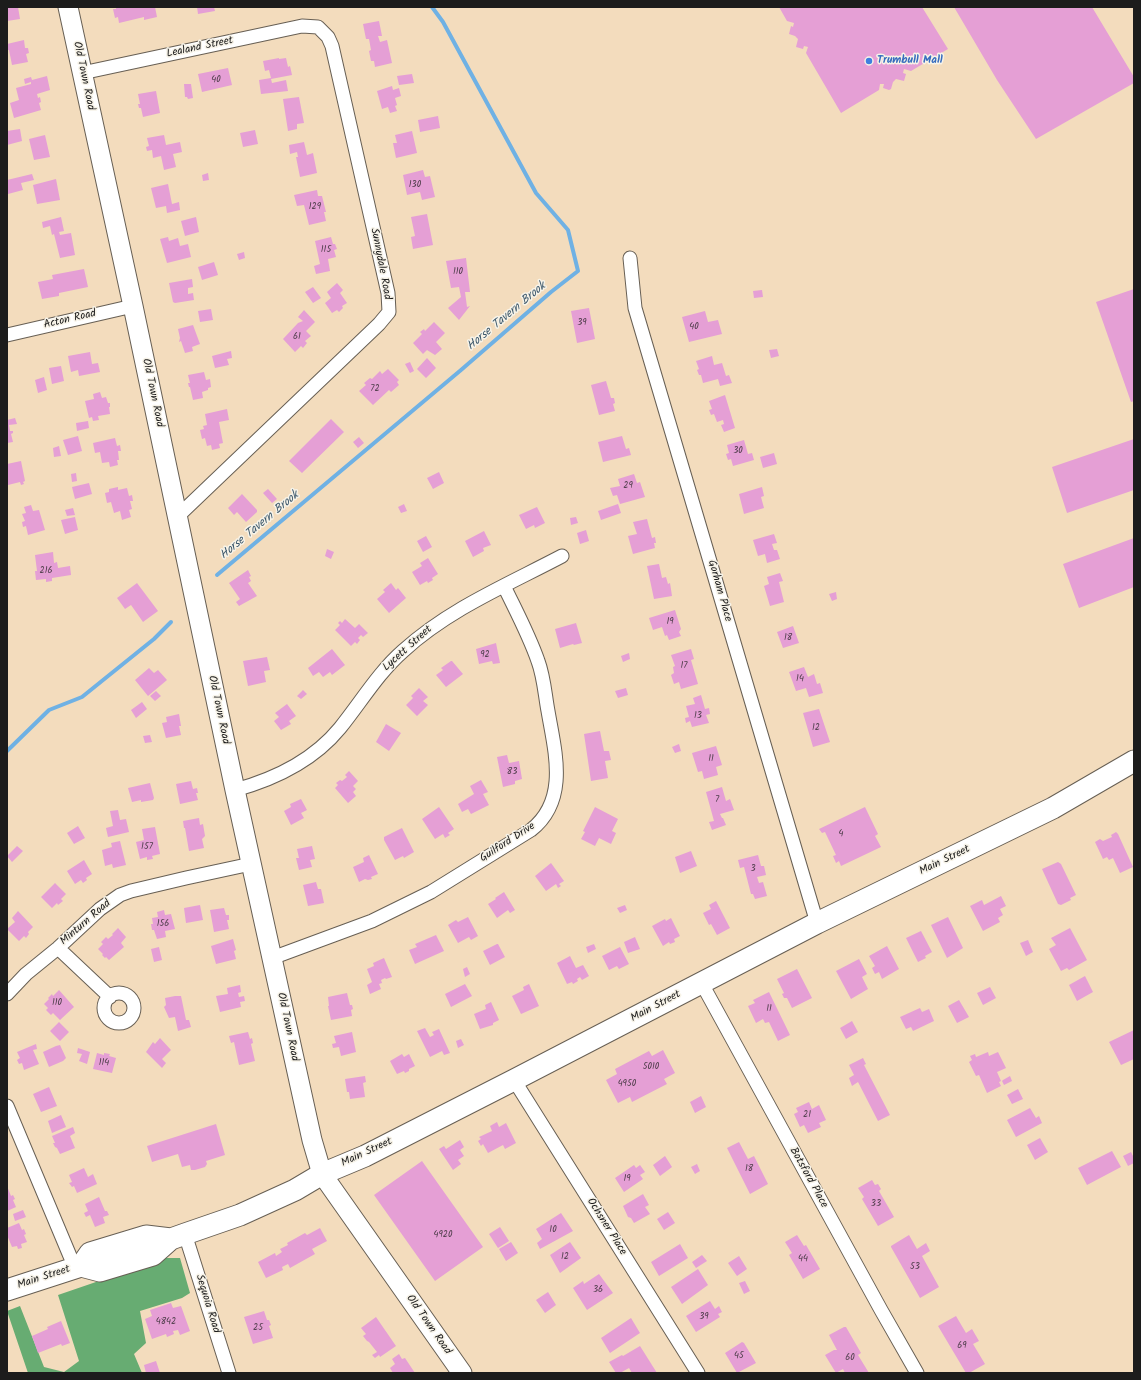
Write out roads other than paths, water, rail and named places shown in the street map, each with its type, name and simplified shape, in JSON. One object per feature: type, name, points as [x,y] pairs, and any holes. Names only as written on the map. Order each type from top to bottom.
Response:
[{"type":"main road","name":"Old Town Road","points":[[68,7],[178,516],[235,790],[312,1140],[322,1174],[462,1373]]},
{"type":"main road","name":"Main Street","points":[[7,1290],[78,1267],[90,1253],[146,1236],[178,1236],[264,1204],[295,1190],[322,1174],[365,1156],[817,923],[1053,808],[1134,761]]},
{"type":"street","name":"Lealand Street","points":[[82,73],[302,26],[318,27]]},
{"type":"street","name":"Sunnydale Road","points":[[178,516],[379,324],[389,312],[388,293],[332,46],[328,36],[318,27]]},
{"type":"street","name":"Gorham Place","points":[[630,258],[635,308],[817,923]]},
{"type":"street","name":"Acton Road","points":[[7,335],[133,306]]},
{"type":"street","name":"Lycett Street","points":[[235,790],[260,783],[299,764],[312,755],[339,729],[388,665],[430,628],[458,610],[562,556]]},
{"type":"street","name":"Guilford Drive","points":[[272,958],[372,920],[431,892],[531,830],[540,823],[549,811],[554,797],[556,782],[556,757],[543,680],[534,650],[504,586]]},
{"type":"street","name":"Minturn Road","points":[[7,994],[26,974],[58,948],[100,909],[120,895],[131,891],[251,864]]},
{"type":"street","points":[[58,948],[110,997]]},
{"type":"street","name":"Botsford Place","points":[[702,982],[917,1373]]},
{"type":"street","name":"Ochsner Place","points":[[514,1080],[698,1373]]},
{"type":"street","points":[[7,1106],[78,1267]]},
{"type":"street","name":"Sequoia Road","points":[[178,1236],[229,1373]]},
{"type":"waterway","name":"Horse Tavern Brook","points":[[217,575],[461,370],[551,292],[578,271],[568,230],[536,193],[443,22],[432,7]]},
{"type":"waterway","name":"Horse Tavern Brook","points":[[7,751],[49,710],[82,697],[154,639],[171,622]]},
{"type":"place","name":"Trumbull Mall","points":[[869,61]]}]
